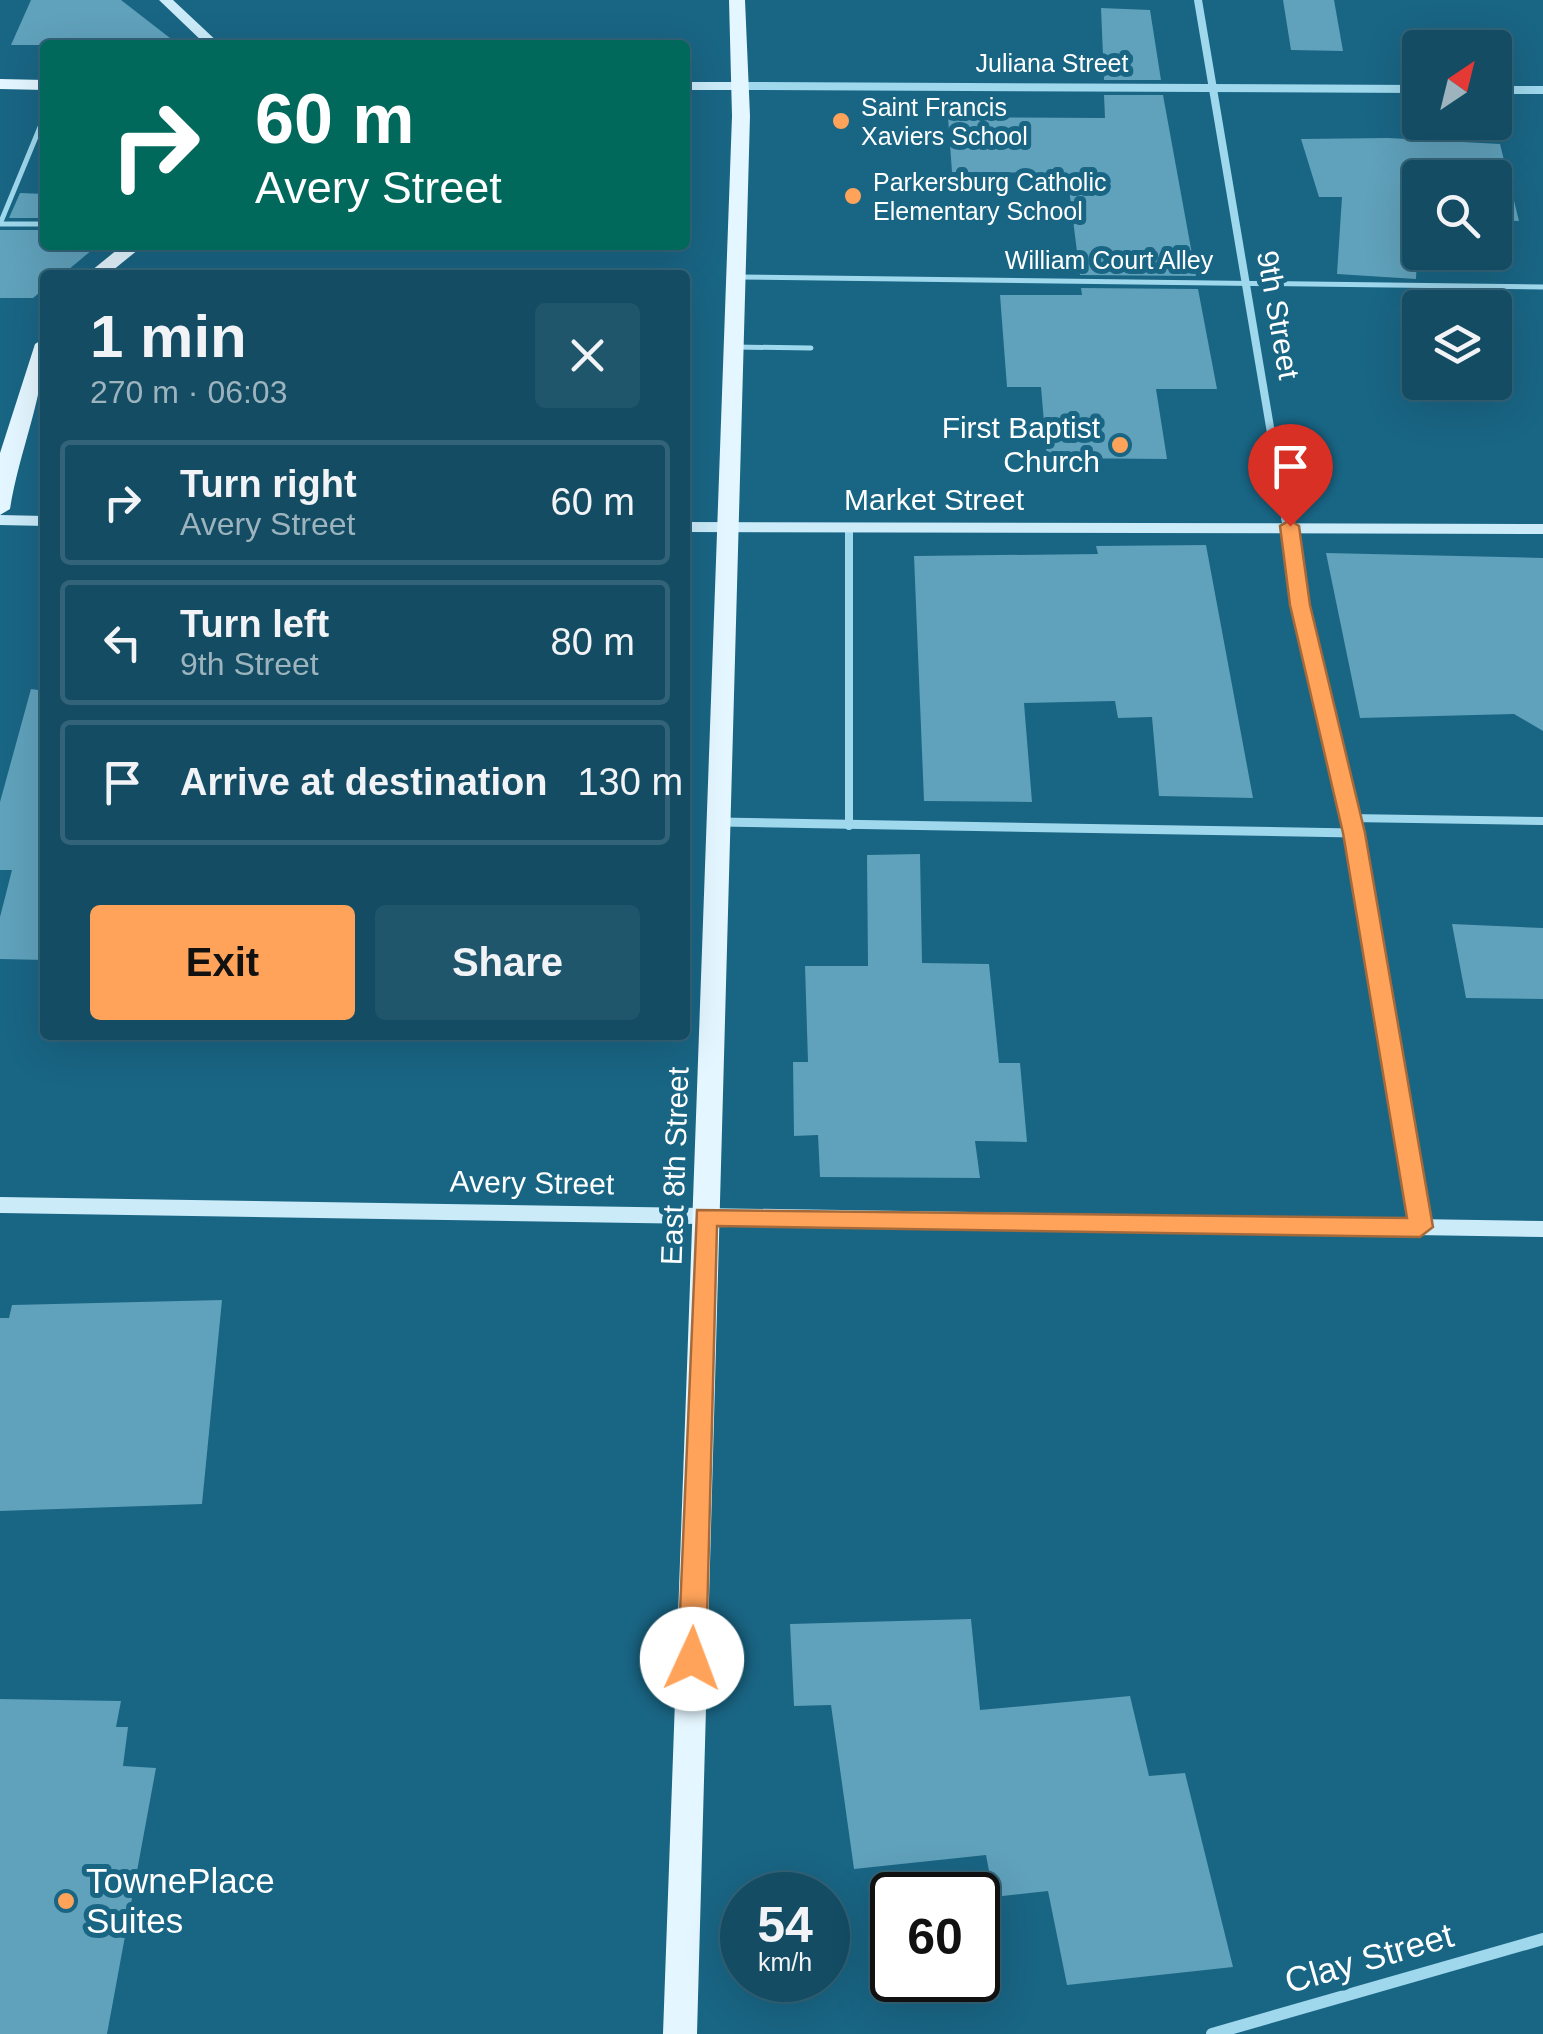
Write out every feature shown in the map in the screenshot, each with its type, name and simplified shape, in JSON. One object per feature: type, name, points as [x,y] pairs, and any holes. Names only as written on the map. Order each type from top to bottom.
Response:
[{"type":"main road","name":"East 8th Street","points":[[680,2034],[741,86],[737,0]]},
{"type":"main road","points":[[0,84],[40,85]]},
{"type":"main road","points":[[102,270],[128,250]]},
{"type":"main road","points":[[0,509],[8,460],[40,360]]},
{"type":"street","points":[[164,0],[208,40]]},
{"type":"street","name":"9th Street","points":[[1198,0],[1290,526],[1300,605],[1354,833],[1420,1227]]},
{"type":"street","name":"Juliana Street","points":[[690,86],[1402,89]]},
{"type":"street","points":[[1512,90],[1543,90]]},
{"type":"street","points":[[0,520],[40,520]]},
{"type":"street","name":"Market Street","points":[[690,528],[1543,529]]},
{"type":"street","points":[[718,822],[1354,833]]},
{"type":"street","name":"Avery Street","points":[[0,1205],[1543,1229]]},
{"type":"street","name":"Clay Street","points":[[1212,2034],[1543,1939]]},
{"type":"lane","points":[[40,127],[0,224],[40,224]]},
{"type":"lane","name":"William Court Alley","points":[[735,277],[1543,287]]},
{"type":"lane","points":[[731,347],[811,348]]},
{"type":"lane","points":[[849,528],[849,826]]},
{"type":"lane","points":[[1350,818],[1543,821]]},
{"type":"building","points":[[31,0],[121,0],[173,40],[40,40],[40,45],[11,45]]},
{"type":"building","points":[[1283,0],[1334,0],[1343,51],[1291,50]]},
{"type":"building","points":[[1101,8],[1150,10],[1161,80],[1104,80]]},
{"type":"building","points":[[1104,95],[1163,95],[1196,276],[1080,275],[1067,173],[952,172],[948,117],[1105,118]]},
{"type":"building","points":[[1388,138],[1500,144],[1504,160],[1402,160],[1402,270],[1416,270],[1416,279],[1337,274],[1342,197],[1319,197],[1301,139]]},
{"type":"building","points":[[20,193],[40,194],[40,218],[9,218]]},
{"type":"building","points":[[1512,193],[1519,221],[1512,221]]},
{"type":"building","points":[[0,230],[40,230],[40,250],[92,250],[68,270],[40,270],[40,292],[33,298],[0,298]]},
{"type":"building","points":[[1081,288],[1198,289],[1217,389],[1156,389],[1167,459],[1047,458],[1041,387],[1007,387],[1000,295],[1082,295]]},
{"type":"building","points":[[1206,545],[1253,798],[1159,796],[1152,717],[1118,718],[1115,701],[1024,703],[1032,802],[924,801],[914,556],[1098,554],[1096,546]]},
{"type":"building","points":[[1326,553],[1543,558],[1543,731],[1514,714],[1360,718]]},
{"type":"building","points":[[31,689],[40,690],[40,960],[0,959],[0,917],[12,870],[0,870],[0,802]]},
{"type":"building","points":[[920,854],[922,963],[989,964],[999,1063],[1020,1063],[1027,1142],[975,1141],[980,1178],[820,1177],[818,1135],[794,1136],[793,1062],[808,1062],[805,966],[868,966],[867,855]]},
{"type":"building","points":[[1452,924],[1543,928],[1543,999],[1466,998]]},
{"type":"building","points":[[222,1300],[202,1504],[0,1511],[0,1318],[9,1318],[12,1305]]},
{"type":"building","points":[[971,1619],[980,1710],[1130,1696],[1149,1776],[1185,1773],[1233,1967],[1067,1985],[1048,1891],[1000,1896],[1000,1872],[989,1872],[986,1855],[854,1869],[831,1705],[794,1706],[790,1624]]},
{"type":"building","name":"TownePlace Suites","points":[[0,1699],[121,1701],[116,1727],[128,1727],[123,1766],[156,1768],[107,2034],[0,2034]]},
{"type":"place","name":"Saint Francis Xaviers School","points":[[841,121]]},
{"type":"place","name":"Parkersburg Catholic Elementary School","points":[[853,196]]},
{"type":"place","name":"First Baptist Church","points":[[1120,445]]},
{"type":"place","name":"TownePlace Suites","points":[[66,1901]]},
{"type":"route","points":[[692,1659],[705,1216],[1420,1227],[1354,833],[1300,605],[1290,526]]}]
